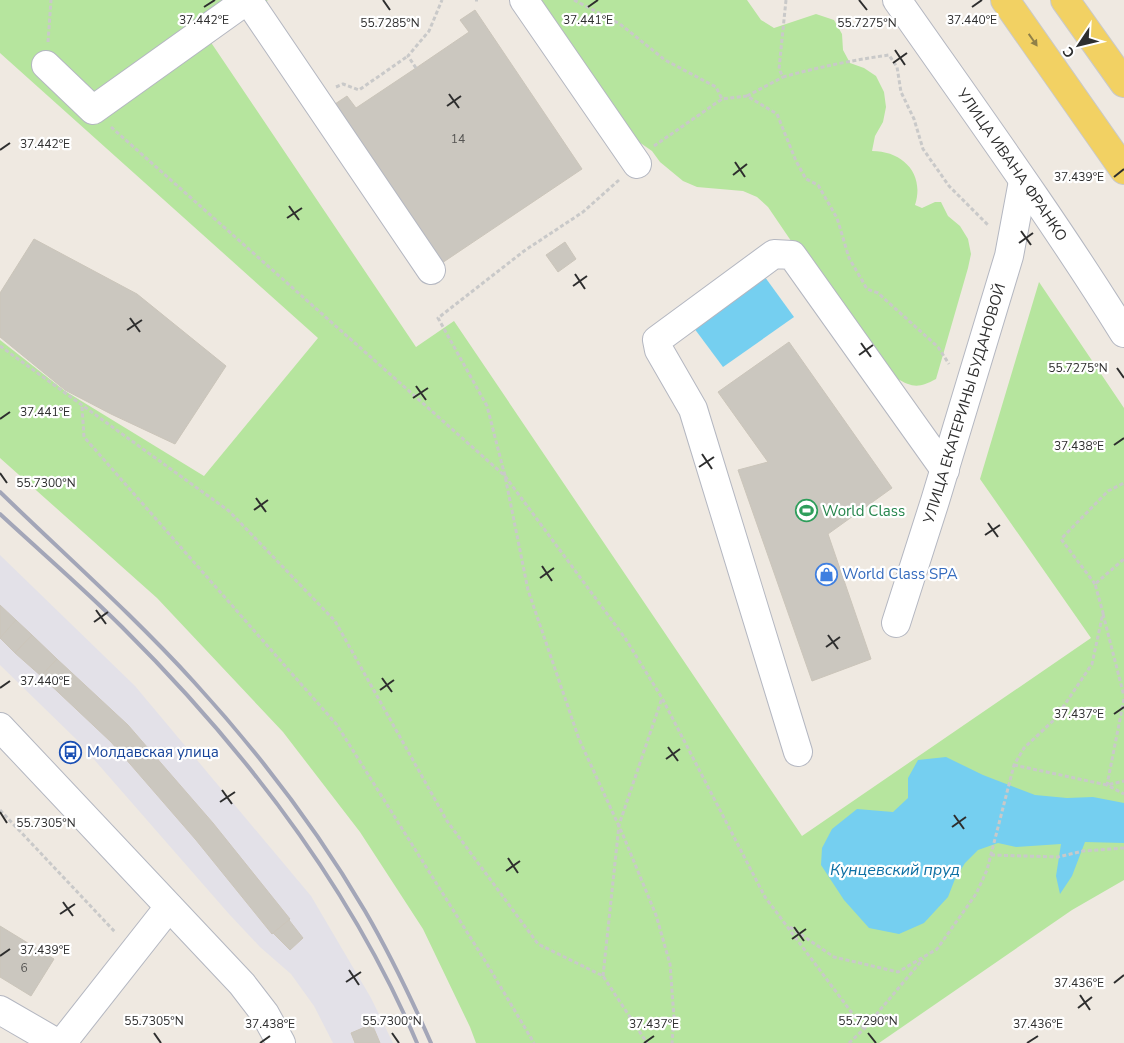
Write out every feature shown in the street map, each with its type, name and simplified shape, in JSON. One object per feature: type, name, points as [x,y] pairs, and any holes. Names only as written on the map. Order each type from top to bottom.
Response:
[{"type":"main road","points":[[1005,0],[1124,170]]},
{"type":"main road","points":[[1064,0],[1124,83]]},
{"type":"street","points":[[46,65],[93,110],[234,8],[248,0],[431,270]]},
{"type":"street","points":[[524,0],[646,155]]},
{"type":"street","name":"УЛИЦА ИВАНА ФРАНКО","points":[[897,0],[1024,181],[1124,333]]},
{"type":"street","name":"УЛИЦА ЕКАТЕРИНЫ БУДАНОВОЙ","points":[[896,623],[945,470],[1009,256],[1024,181]]},
{"type":"street","points":[[798,752],[693,409],[659,350],[657,340],[774,254],[792,255],[945,470]]},
{"type":"street","points":[[0,727],[242,984],[265,1014],[281,1043]]},
{"type":"street","points":[[62,1043],[169,907]]},
{"type":"street","points":[[0,1010],[57,1043]]},
{"type":"path","points":[[46,65],[50,0]]},
{"type":"path","points":[[313,95],[343,84],[359,90],[408,56],[429,31],[442,0]]},
{"type":"path","points":[[574,0],[620,24],[665,60],[716,86],[722,99]]},
{"type":"path","points":[[783,77],[779,69],[786,0]]},
{"type":"path","points":[[672,1043],[674,1018],[670,964],[656,915],[619,826],[579,739],[528,590],[505,476],[487,406],[438,318],[524,251],[583,212],[646,155],[722,99],[747,96],[783,77],[855,59],[889,55],[897,67],[901,92],[914,119],[923,149],[949,186],[989,226],[987,235]]},
{"type":"path","points":[[408,56],[416,68]]},
{"type":"path","points":[[747,96],[777,114],[796,161],[806,179],[818,185],[837,218],[849,258],[866,289],[878,293],[938,347],[954,370]]},
{"type":"path","points":[[93,110],[505,476],[626,638],[662,698],[765,896],[864,1028]]},
{"type":"path","points":[[0,346],[229,511],[335,621],[447,821],[538,944],[603,976],[647,1043]]},
{"type":"path","points":[[82,406],[84,437],[337,725],[487,964],[534,1043]]},
{"type":"path","points":[[1107,785],[1124,698],[1095,584],[1062,539],[1108,492],[1124,484]]},
{"type":"path","points":[[1095,584],[1124,559]]},
{"type":"path","points":[[788,926],[834,957],[898,972],[937,949],[976,894],[987,870],[1014,765],[1024,748],[1055,719],[1092,664],[1103,614]]},
{"type":"path","points":[[603,976],[619,826],[662,698]]},
{"type":"path","points":[[1014,765],[1107,785],[1124,794]]},
{"type":"path","points":[[1107,785],[1124,781]]},
{"type":"path","points":[[0,810],[134,952]]},
{"type":"path","points":[[991,856],[1058,857],[1083,851],[1124,848]]},
{"type":"path","points":[[849,1043],[925,956]]},
{"type":"shaded area","points":[[0,555],[135,686],[311,896],[371,998],[393,1043],[333,1043],[314,1006],[291,974],[260,947],[229,914],[77,740],[0,665]]},
{"type":"green space","points":[[0,0],[268,0],[210,41],[416,347],[454,321],[802,836],[1091,638],[980,479],[1039,282],[1124,408],[1124,880],[1072,910],[879,1043],[476,1043],[423,929],[360,832],[283,732],[157,598],[0,458],[0,340],[65,391],[204,476],[318,338],[0,53]]},
{"type":"green space","points":[[526,0],[747,0],[761,20],[774,28],[816,14],[834,20],[842,34],[843,50],[850,63],[864,68],[876,76],[884,92],[886,107],[883,122],[875,136],[872,151],[893,155],[909,166],[917,183],[915,205],[922,208],[935,202],[941,202],[948,216],[960,226],[968,239],[971,254],[968,268],[936,379],[916,386],[896,378],[802,257],[768,207],[757,197],[743,191],[697,187],[683,181],[660,162],[652,151],[639,142],[625,136]]},
{"type":"water","points":[[762,273],[794,317],[723,367],[691,324]]},
{"type":"water","name":"Кунцевский пруд","points":[[946,757],[983,775],[1035,795],[1067,798],[1093,797],[1124,803],[1124,843],[1085,842],[1072,876],[1060,894],[1056,876],[1061,844],[1016,847],[998,843],[978,850],[965,863],[955,879],[948,897],[924,923],[899,934],[869,928],[844,900],[821,865],[822,848],[832,829],[857,809],[893,812],[908,798],[908,778],[918,760]]},
{"type":"building","points":[[475,10],[582,169],[439,265],[332,106],[347,96],[356,108],[416,68],[469,32],[460,20]]},
{"type":"building","points":[[34,239],[137,294],[226,366],[175,444],[65,390],[0,337],[0,293]]},
{"type":"building","points":[[565,242],[576,259],[558,272],[546,255]]},
{"type":"building","name":"World Class","points":[[789,342],[892,488],[828,534],[871,659],[812,681],[738,470],[768,462],[718,392]]},
{"type":"building","points":[[0,605],[16,620],[0,638]]},
{"type":"building","points":[[16,620],[32,635],[15,653],[0,638]]},
{"type":"building","points":[[32,635],[57,659],[41,676],[15,653]]},
{"type":"building","points":[[57,659],[128,725],[213,823],[290,919],[272,934],[196,840],[111,742],[41,676]]},
{"type":"building","points":[[289,920],[303,938],[290,950],[273,933]]},
{"type":"building","points":[[0,926],[54,959],[31,996],[0,977]]},
{"type":"building","points":[[372,1024],[380,1043],[355,1043],[351,1033]]},
{"type":"railway","points":[[0,492],[171,657],[218,709],[286,792],[327,850],[365,911],[400,976],[431,1043]]},
{"type":"railway","points":[[0,514],[122,627],[167,673],[251,770],[290,821],[360,929],[390,985],[417,1043]]},
{"type":"place","name":"World Class","points":[[806,511]]},
{"type":"place","name":"World Class SPA","points":[[826,574]]},
{"type":"place","name":"Молдавская улица","points":[[71,752]]}]
